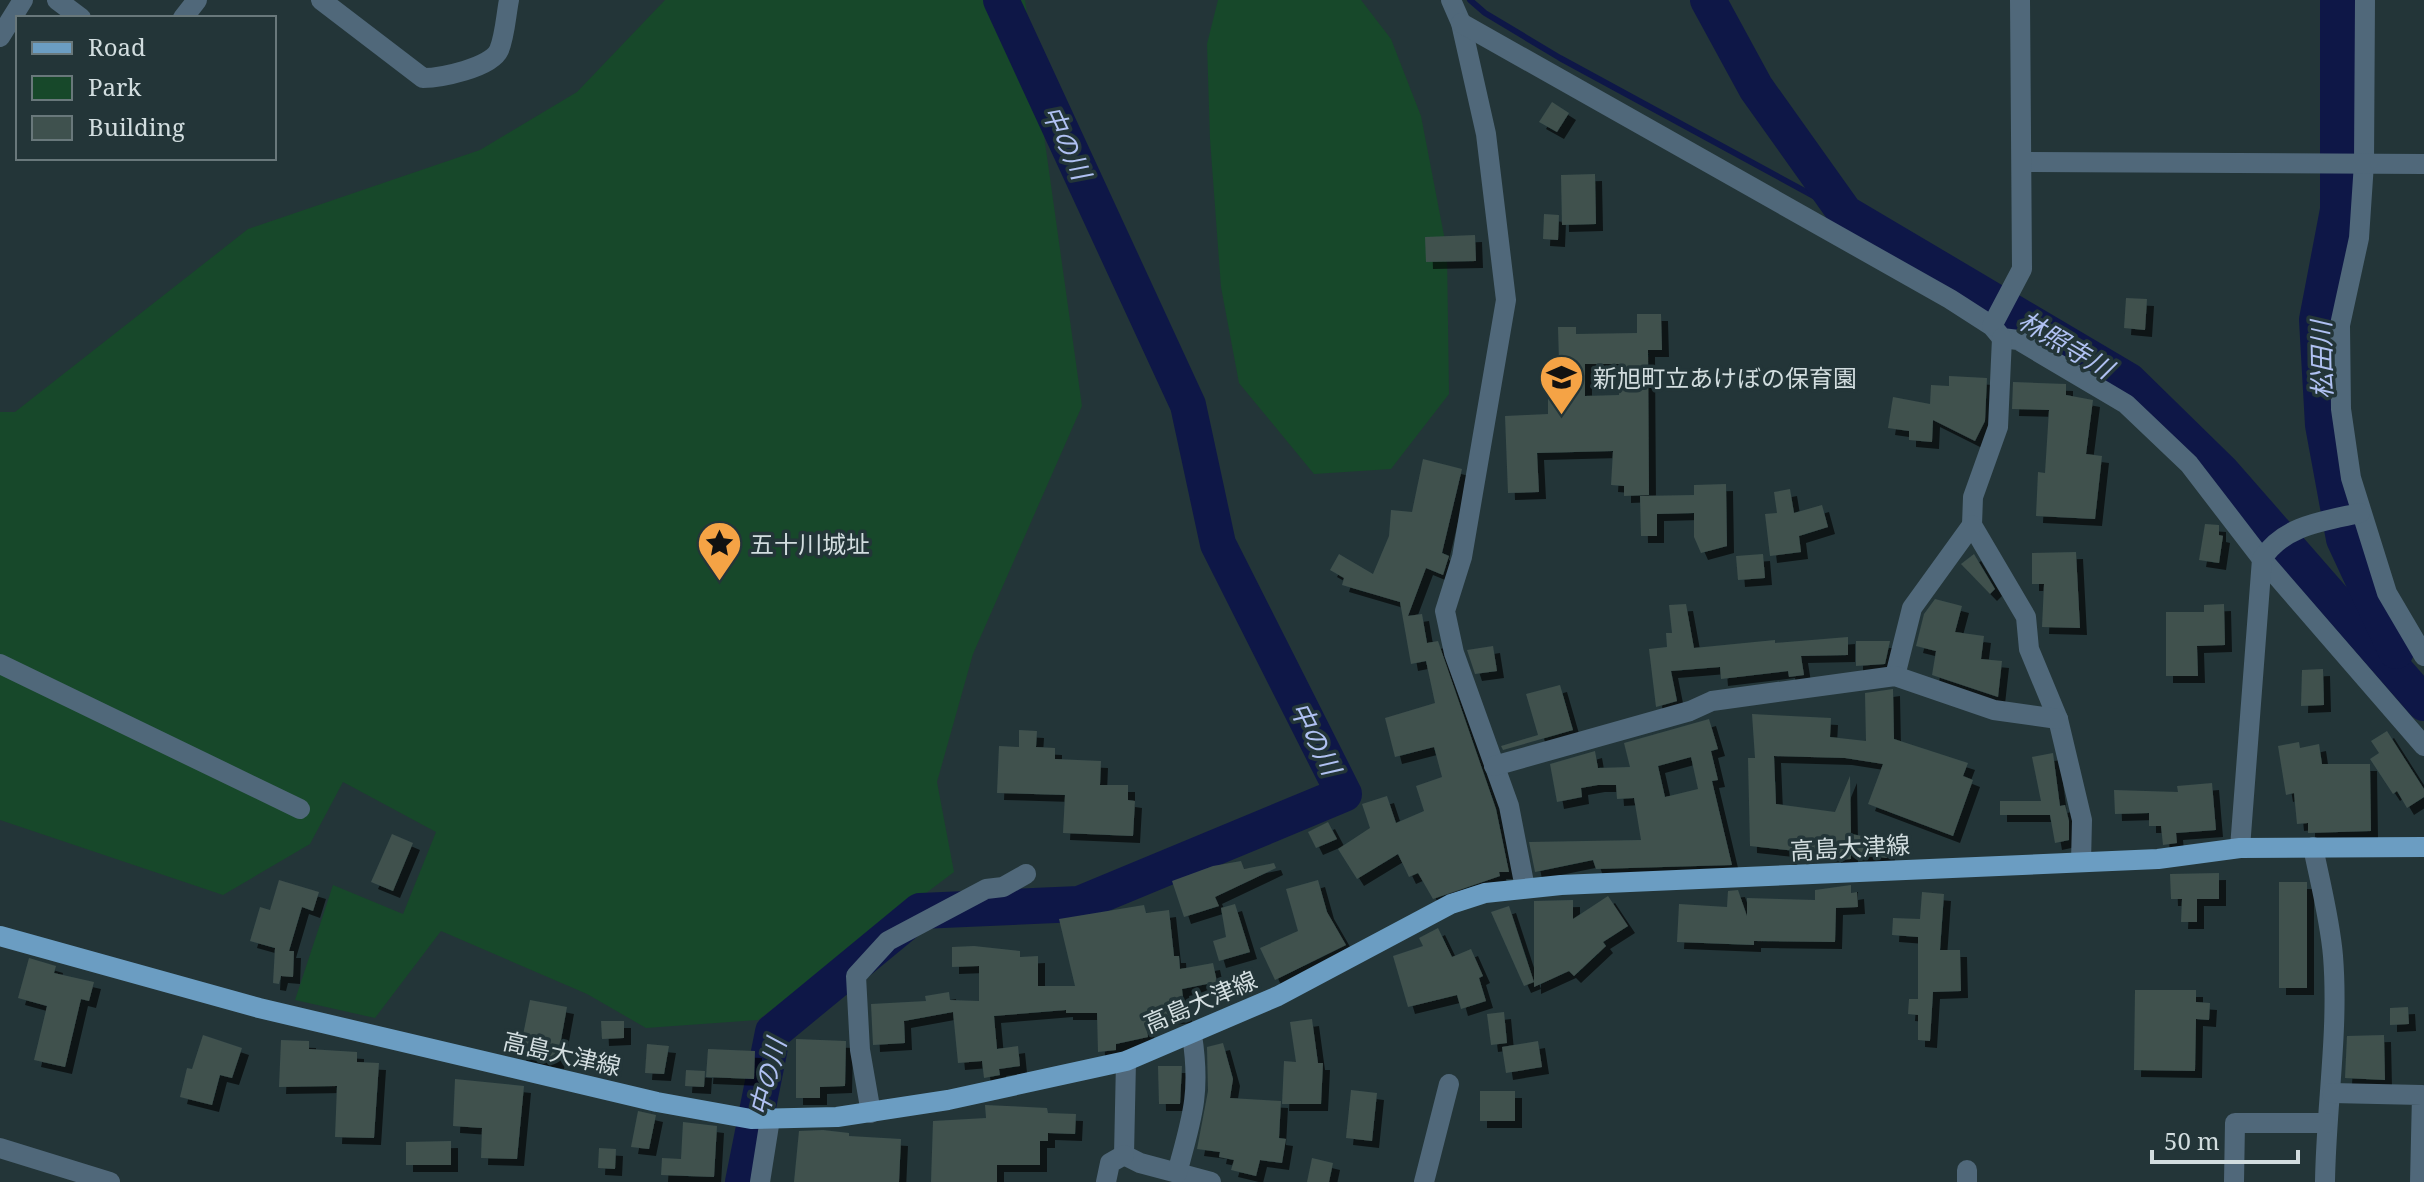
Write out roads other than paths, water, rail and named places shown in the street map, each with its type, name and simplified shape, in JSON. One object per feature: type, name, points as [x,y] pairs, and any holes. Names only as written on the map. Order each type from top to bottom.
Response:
[{"type":"main road","name":"高島大津線","points":[[0,936],[259,1008],[657,1102],[762,1119],[871,1113],[1039,1082],[1126,1061],[1278,996],[1451,904],[1485,893],[1525,888],[2158,859],[2240,848],[2424,847]]},
{"type":"street","points":[[0,37],[23,0]]},
{"type":"street","points":[[57,0],[78,16]]},
{"type":"street","points":[[185,16],[197,0]]},
{"type":"street","points":[[321,0],[423,78],[442,78],[489,60],[498,52],[509,0]]},
{"type":"street","points":[[1451,0],[1461,23],[1486,134],[1506,300],[1462,557],[1445,611],[1454,653],[1509,806],[1525,888]]},
{"type":"street","points":[[2020,0],[2022,269],[1997,332],[1998,427],[1973,497],[1972,525],[2026,617],[2029,649],[2058,719],[2082,820],[2081,862]]},
{"type":"street","points":[[2365,0],[2364,163],[2359,238],[2340,325],[2341,409],[2353,515],[2387,593],[2424,656]]},
{"type":"street","points":[[1461,23],[2126,404],[2189,464],[2424,746]]},
{"type":"street","points":[[2022,162],[2424,164]]},
{"type":"street","points":[[2240,848],[2265,553],[2298,527],[2353,515]]},
{"type":"street","points":[[1895,676],[1912,608],[1972,525]]},
{"type":"street","points":[[0,664],[300,809]]},
{"type":"street","points":[[1494,766],[1690,711],[1712,701],[1895,676],[1994,710],[2058,719]]},
{"type":"street","points":[[2313,847],[2333,955],[2332,1093],[2326,1123],[2325,1182]]},
{"type":"street","points":[[871,1113],[860,1050],[856,976],[888,941],[986,889],[1003,887],[1026,874]]},
{"type":"street","points":[[1177,1173],[1195,1106],[1198,1077],[1192,1035]]},
{"type":"street","points":[[1124,1155],[1126,1061]]},
{"type":"street","points":[[1424,1182],[1449,1084]]},
{"type":"street","points":[[2332,1093],[2422,1095],[2420,1182]]},
{"type":"street","points":[[760,1182],[762,1119]]},
{"type":"street","points":[[2234,1182],[2235,1123],[2326,1123]]},
{"type":"street","points":[[0,1148],[110,1182]]},
{"type":"street","points":[[1106,1182],[1110,1163],[1124,1155],[1211,1182]]},
{"type":"waterway","name":"中の川","points":[[743,1182],[773,1032],[920,911],[1079,904],[1344,794],[1218,544],[1188,405],[1001,0]]},
{"type":"waterway","points":[[1470,0],[1485,13],[1560,58],[1845,213]]},
{"type":"waterway","name":"林照寺川","points":[[1708,0],[1756,88],[1845,213],[2129,381],[2222,472],[2424,703]]},
{"type":"waterway","name":"松田川","points":[[2338,0],[2338,210],[2317,320],[2323,425],[2344,539],[2396,651]]},
{"type":"place","name":"新旭町立あけぼの保育園","points":[[1562,416]]},
{"type":"place","name":"五十川城址","points":[[719,582]]}]
